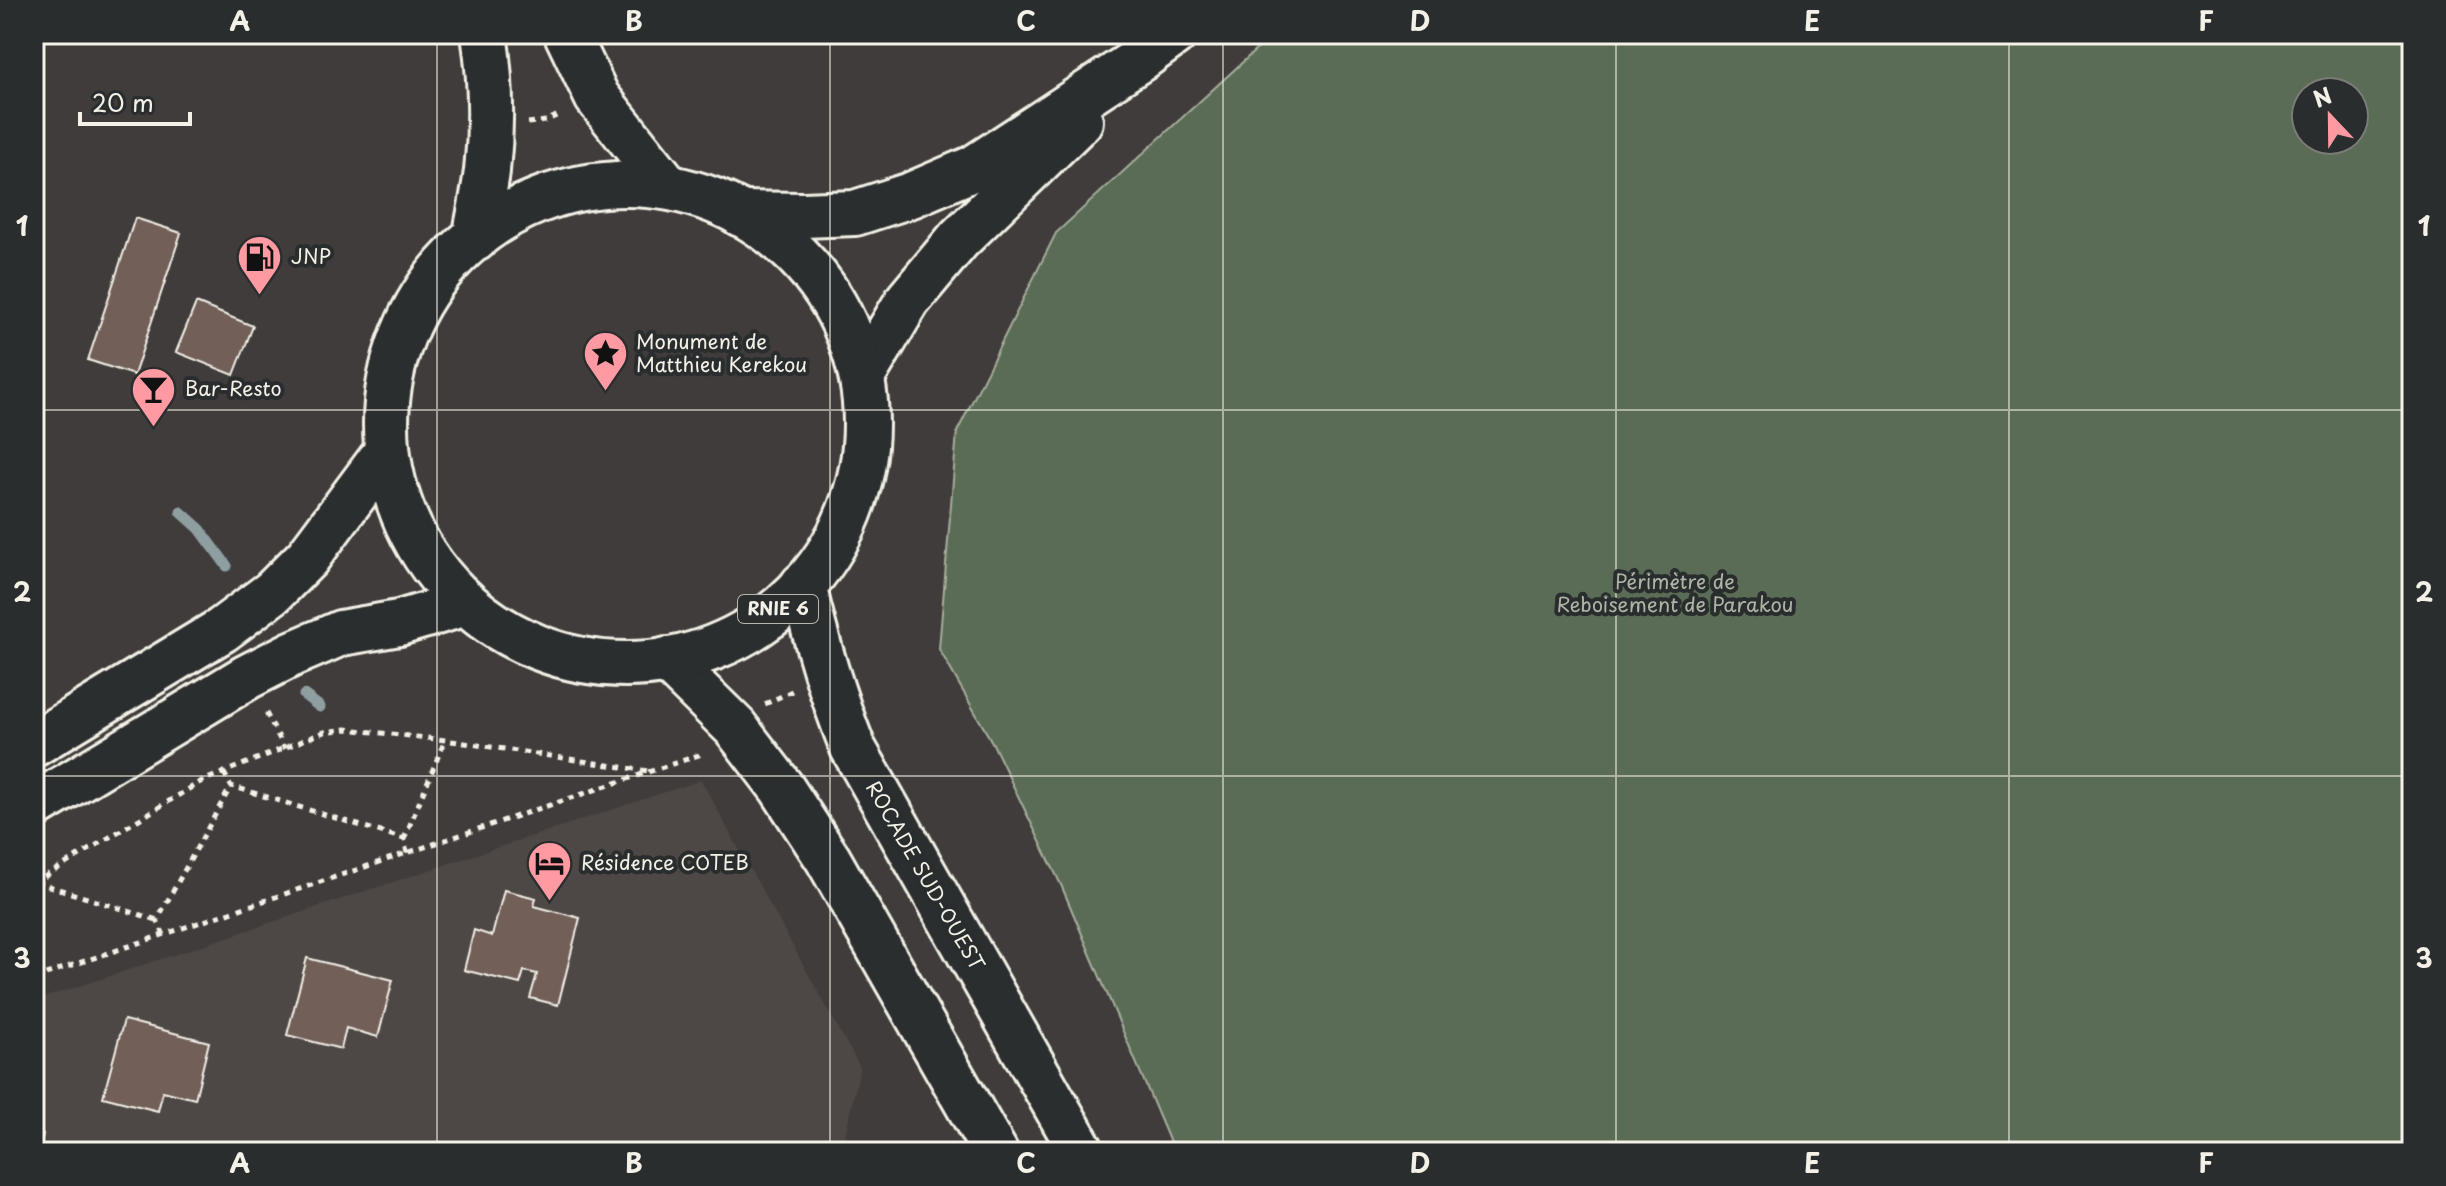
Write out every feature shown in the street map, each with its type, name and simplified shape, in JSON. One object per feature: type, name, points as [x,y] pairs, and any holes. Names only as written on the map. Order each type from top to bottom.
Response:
[{"type":"main road","points":[[475,239],[487,172],[490,128],[484,34]]},
{"type":"main road","points":[[567,34],[597,97],[669,188]]},
{"type":"main road","points":[[741,214],[855,213],[911,195],[974,168],[1157,46]]},
{"type":"main road","points":[[862,377],[908,300],[959,239],[1157,46]]},
{"type":"main road","name":"RNIE 6","points":[[635,185],[669,188],[718,202],[741,214],[784,243],[819,281],[846,327],[862,377],[866,440],[857,487],[840,532],[803,585],[781,607],[727,641],[698,652],[667,660],[602,662],[539,647],[500,628],[445,583],[412,534],[400,508],[387,451],[388,392],[394,362],[417,308],[452,259],[475,239],[503,219],[566,192],[635,185]]},
{"type":"main road","points":[[34,744],[222,630],[273,592],[307,558],[387,451]]},
{"type":"main road","name":"ROCADE SUD-OUEST","points":[[803,585],[828,678],[853,748],[1082,1152]]},
{"type":"main road","points":[[34,806],[247,677],[292,654],[341,633],[399,623],[466,603]]},
{"type":"main road","points":[[667,660],[735,727],[781,787],[828,859],[995,1152]]},
{"type":"path","points":[[490,128],[546,121],[597,97]]},
{"type":"path","points":[[34,978],[699,755],[756,708],[802,686],[828,678]]},
{"type":"path","points":[[35,882],[181,793],[335,730],[445,740],[651,771]]},
{"type":"path","points":[[407,853],[404,839],[445,740]]},
{"type":"path","points":[[224,773],[231,786],[404,839]]},
{"type":"path","points":[[157,920],[231,786]]},
{"type":"path","points":[[35,882],[157,920],[164,935]]},
{"type":"shaded area","name":"Résidence COTEB","points":[[701,780],[860,1067],[842,1152],[34,1152],[34,1001]]},
{"type":"green space","name":"Périmètre de Reboisement de Parakou","points":[[1301,34],[2412,34],[2412,1152],[1174,1152],[1062,887],[993,744],[939,649],[957,432],[1056,233],[1257,49]]},
{"type":"building","points":[[135,218],[181,233],[134,375],[88,360]]},
{"type":"building","points":[[196,303],[253,326],[234,375],[176,352]]},
{"type":"building","points":[[504,890],[536,898],[534,906],[580,918],[558,1005],[530,998],[537,974],[524,971],[520,984],[464,970],[474,930],[492,936]]},
{"type":"building","points":[[307,958],[393,980],[378,1037],[346,1028],[341,1049],[287,1035]]},
{"type":"building","points":[[124,1020],[209,1042],[195,1099],[163,1091],[158,1111],[103,1097]]},
{"type":"building","points":[[34,1132],[43,1134],[39,1152],[34,1152]]},
{"type":"waterway","points":[[181,512],[200,529],[227,566]]},
{"type":"waterway","points":[[304,695],[320,707]]},
{"type":"place","name":"JNP","points":[[260,296]]},
{"type":"place","name":"Monument de Matthieu Kerekou","points":[[605,392]]},
{"type":"place","name":"Bar-Resto","points":[[154,428]]},
{"type":"place","name":"Résidence COTEB","points":[[550,902]]}]
